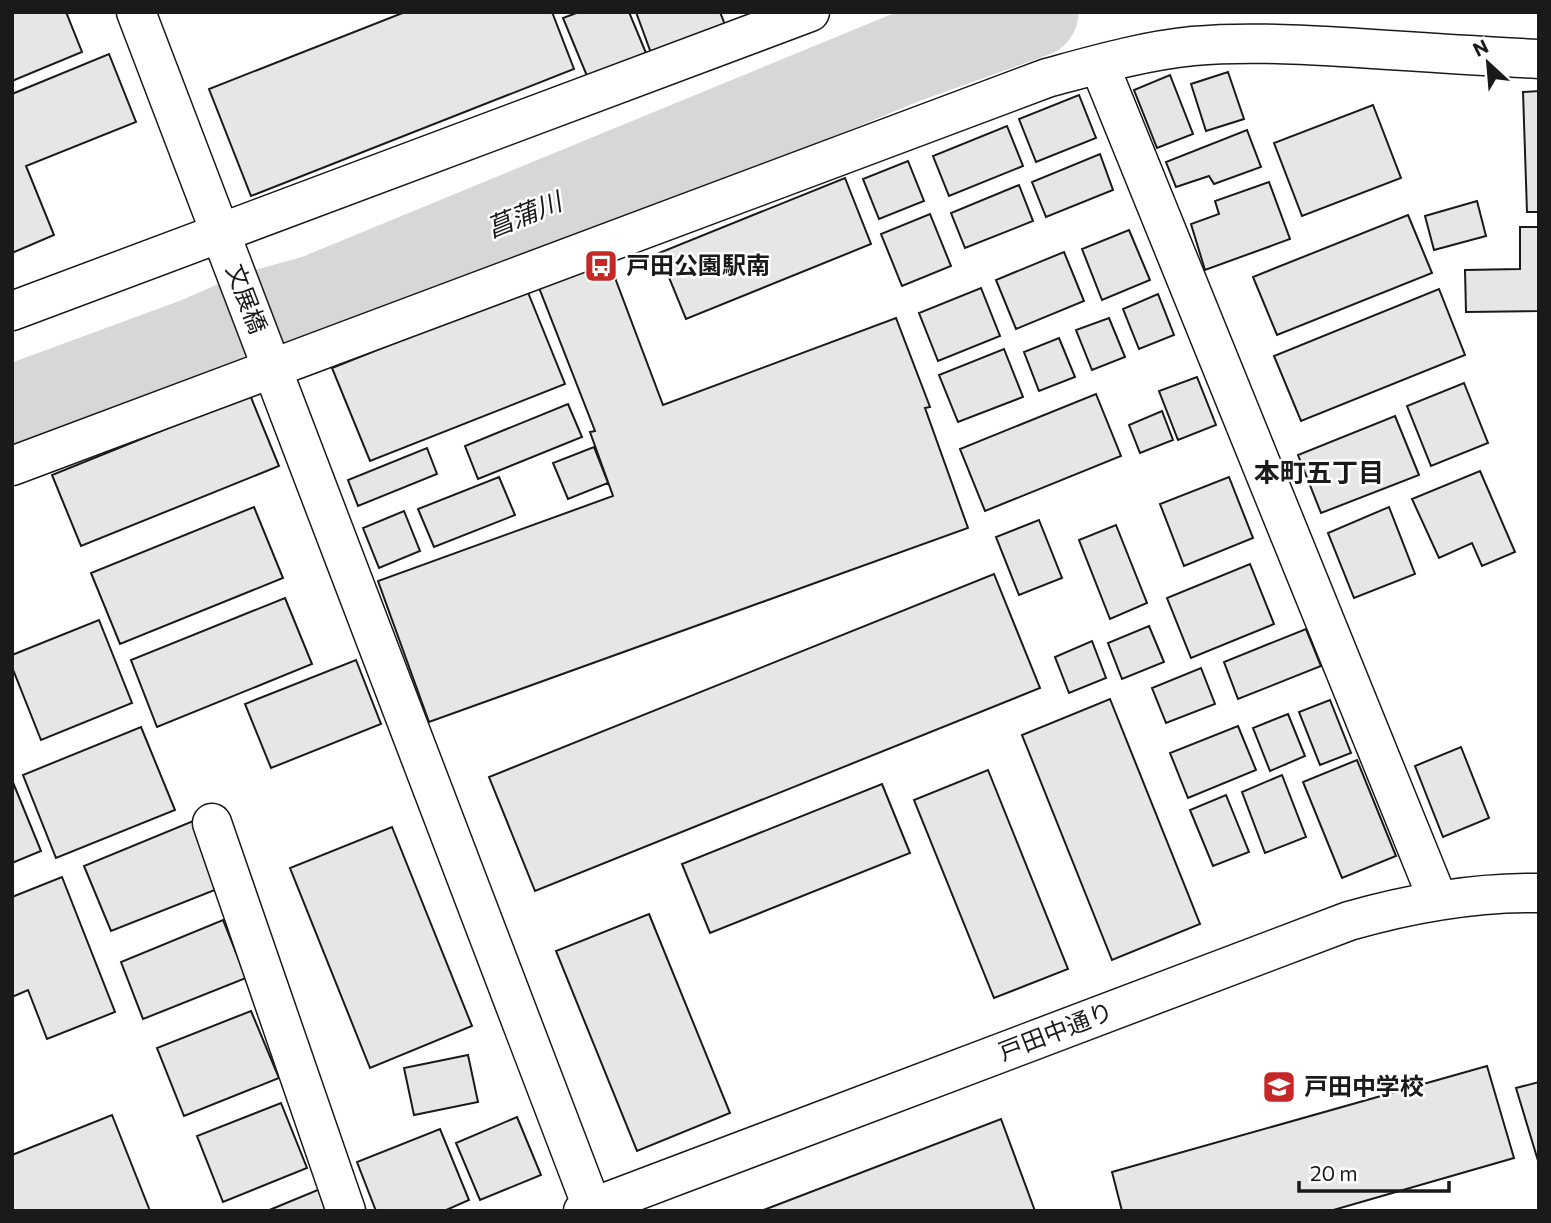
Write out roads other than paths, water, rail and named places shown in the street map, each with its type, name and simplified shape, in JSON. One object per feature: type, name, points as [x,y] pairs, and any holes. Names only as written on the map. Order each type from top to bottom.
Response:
[{"type":"street","name":"文展橋","points":[[136,12],[587,1209]]},
{"type":"street","points":[[12,311],[224,243],[810,12]]},
{"type":"street","points":[[12,466],[268,357],[1047,78],[1099,64],[1143,53],[1239,43],[1539,59]]},
{"type":"street","points":[[1099,64],[1438,900]]},
{"type":"street","points":[[212,823],[346,1211]]},
{"type":"street","name":"戸田中通り","points":[[587,1209],[1349,921],[1438,900],[1476,895],[1539,893]]},
{"type":"waterway","name":"菖蒲川","points":[[12,411],[197,343],[259,316],[317,300],[902,59],[1033,12]]},
{"type":"place","name":"戸田公園駅南","points":[[601,266]]},
{"type":"place","name":"戸田中学校","points":[[1279,1087]]},
{"type":"district","name":"本町五丁目","points":[[1319,473]]}]
